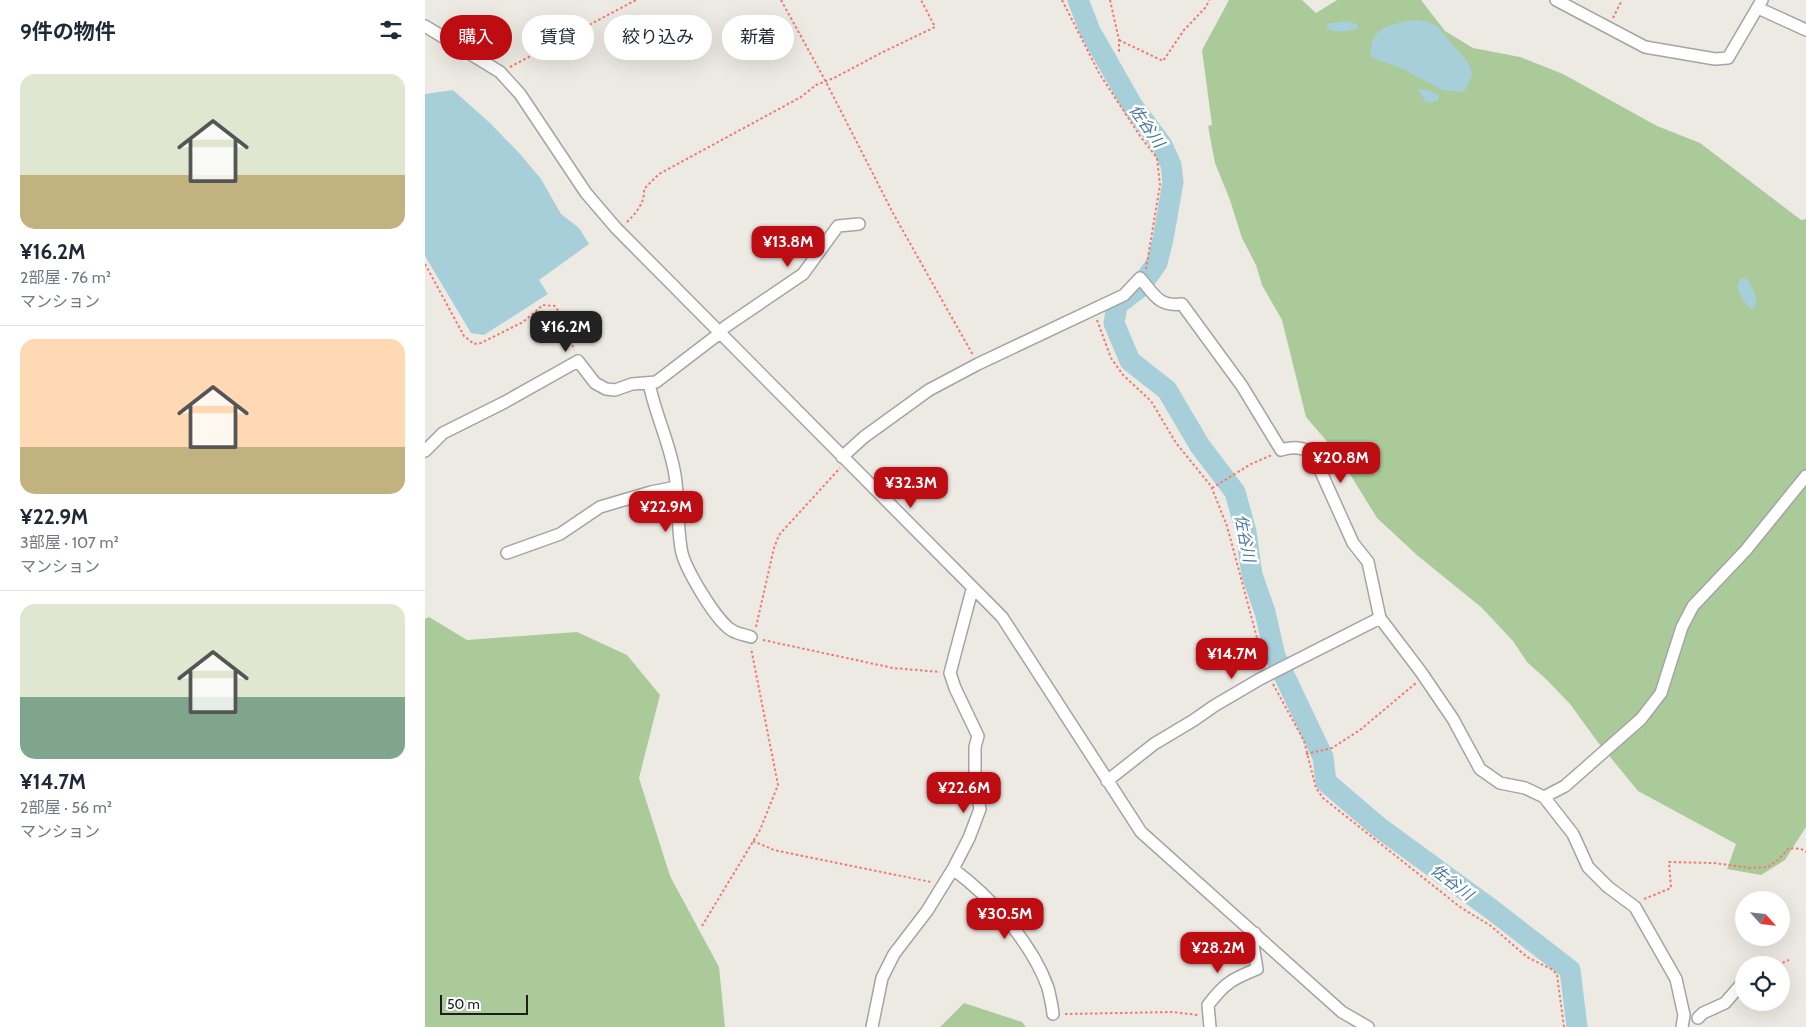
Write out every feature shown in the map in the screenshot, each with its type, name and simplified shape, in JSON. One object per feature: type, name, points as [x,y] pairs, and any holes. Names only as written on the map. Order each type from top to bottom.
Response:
[{"type":"street","points":[[1556,0],[1645,48],[1715,59],[1728,58],[1760,4],[1806,30]]},
{"type":"street","points":[[425,26],[500,72],[520,94],[586,193],[619,230],[1001,617],[1141,832],[1342,1012],[1368,1027]]},
{"type":"street","points":[[425,451],[443,433],[505,402],[577,361],[595,382],[606,389],[615,390],[632,384],[656,382],[720,333],[725,327],[803,274],[838,226],[859,224]]},
{"type":"street","points":[[844,459],[864,437],[929,390],[978,364],[1124,295],[1140,278],[1159,302],[1170,306],[1182,304],[1242,386],[1281,450],[1290,447],[1303,448],[1312,452],[1353,542],[1368,562],[1380,618],[1421,672],[1453,719],[1480,769],[1500,782],[1525,788],[1544,796],[1573,834],[1588,867],[1608,888],[1635,907],[1676,979],[1684,1014],[1682,1027]]},
{"type":"street","points":[[649,383],[675,476],[681,550],[695,582],[721,622],[733,631],[751,637]]},
{"type":"street","points":[[1544,796],[1565,786],[1641,719],[1661,693],[1682,627],[1693,606],[1747,550],[1806,476]]},
{"type":"street","points":[[507,552],[560,534],[600,507],[651,492],[676,487]]},
{"type":"street","points":[[871,1027],[882,978],[894,954],[927,911],[953,869],[969,838],[980,809],[975,783],[975,747],[978,736],[955,688],[950,673],[973,590]]},
{"type":"street","points":[[1107,781],[1154,744],[1195,720],[1214,706],[1268,675],[1380,618]]},
{"type":"street","points":[[953,869],[966,878],[1017,932],[1036,963],[1048,988],[1053,1014]]},
{"type":"street","points":[[1209,1022],[1208,1005],[1221,988],[1237,976],[1257,969],[1252,938],[1255,933]]},
{"type":"street","points":[[1684,1014],[1700,1022],[1703,1013],[1725,1003],[1735,991]]},
{"type":"path","points":[[500,72],[636,0]]},
{"type":"path","points":[[781,0],[826,82],[894,215],[978,364]]},
{"type":"path","points":[[619,230],[637,212],[644,197],[644,189],[659,174],[801,97],[816,85],[826,82],[935,27],[921,0]]},
{"type":"path","points":[[1062,0],[1099,73],[1140,136],[1157,158],[1160,185],[1146,271],[1140,278]]},
{"type":"path","points":[[1110,0],[1119,40],[1119,54]]},
{"type":"path","points":[[1119,40],[1163,61],[1185,30],[1206,7],[1209,0]]},
{"type":"path","points":[[1609,29],[1622,0]]},
{"type":"path","points":[[425,264],[464,336],[474,344],[481,343],[523,322],[543,305],[555,306],[564,319],[577,361]]},
{"type":"path","points":[[1092,310],[1111,358],[1123,375],[1151,401],[1176,443],[1212,488],[1227,526],[1268,675],[1304,741],[1316,788],[1323,798],[1460,907],[1491,926],[1527,957],[1553,970],[1557,975],[1564,1027]]},
{"type":"path","points":[[1212,488],[1251,464],[1267,459],[1281,450]]},
{"type":"path","points":[[701,926],[760,830],[778,785],[751,652],[751,637],[756,627],[774,548],[779,535],[844,459]]},
{"type":"path","points":[[751,637],[893,668],[950,673]]},
{"type":"path","points":[[1307,754],[1332,748],[1360,730],[1415,685],[1421,672]]},
{"type":"path","points":[[753,841],[774,850],[942,884]]},
{"type":"path","points":[[1635,907],[1637,903],[1651,895],[1671,888],[1669,862],[1714,863],[1751,868],[1768,867],[1778,860],[1789,848],[1801,849],[1806,852]]},
{"type":"path","points":[[1053,1014],[1172,1012],[1209,1022]]},
{"type":"green space","points":[[1229,0],[1302,0],[1316,13],[1337,0],[1421,0],[1445,31],[1473,48],[1520,57],[1563,74],[1657,126],[1700,143],[1801,220],[1806,219],[1806,827],[1785,860],[1761,875],[1727,869],[1736,844],[1638,791],[1597,741],[1570,704],[1527,662],[1513,641],[1481,607],[1418,556],[1377,518],[1337,453],[1306,417],[1282,320],[1262,285],[1256,265],[1242,238],[1230,200],[1215,163],[1208,126],[1212,125],[1202,50]]},
{"type":"green space","points":[[429,617],[467,640],[577,632],[627,655],[660,695],[639,778],[670,876],[719,967],[725,1027],[425,1027],[425,619]]},
{"type":"green space","points":[[964,1003],[1022,1022],[1026,1027],[940,1027]]},
{"type":"water","points":[[1416,20],[1429,22],[1438,27],[1469,64],[1472,74],[1467,88],[1462,92],[1442,90],[1401,68],[1375,59],[1370,55],[1373,39],[1381,30],[1392,25]]},
{"type":"water","points":[[1346,21],[1358,25],[1358,28],[1342,32],[1333,31],[1326,27],[1328,24]]},
{"type":"water","points":[[453,90],[490,123],[521,155],[541,179],[561,214],[579,228],[589,244],[539,280],[548,294],[484,335],[471,333],[425,256],[425,94]]},
{"type":"water","points":[[1418,90],[1432,91],[1439,96],[1438,100],[1431,103],[1426,102]]},
{"type":"water","points":[[1744,277],[1750,283],[1755,293],[1756,305],[1753,309],[1749,308],[1741,297],[1737,287],[1741,278]]},
{"type":"waterway","name":"佐谷川","points":[[1078,0],[1090,31],[1132,105],[1162,145],[1171,165],[1173,182],[1157,263],[1139,288],[1117,305],[1114,323],[1130,361],[1167,390],[1200,446],[1235,492],[1246,532],[1252,575],[1265,612],[1275,656],[1323,757],[1326,782],[1380,828],[1491,909],[1570,970],[1577,1027]]}]
